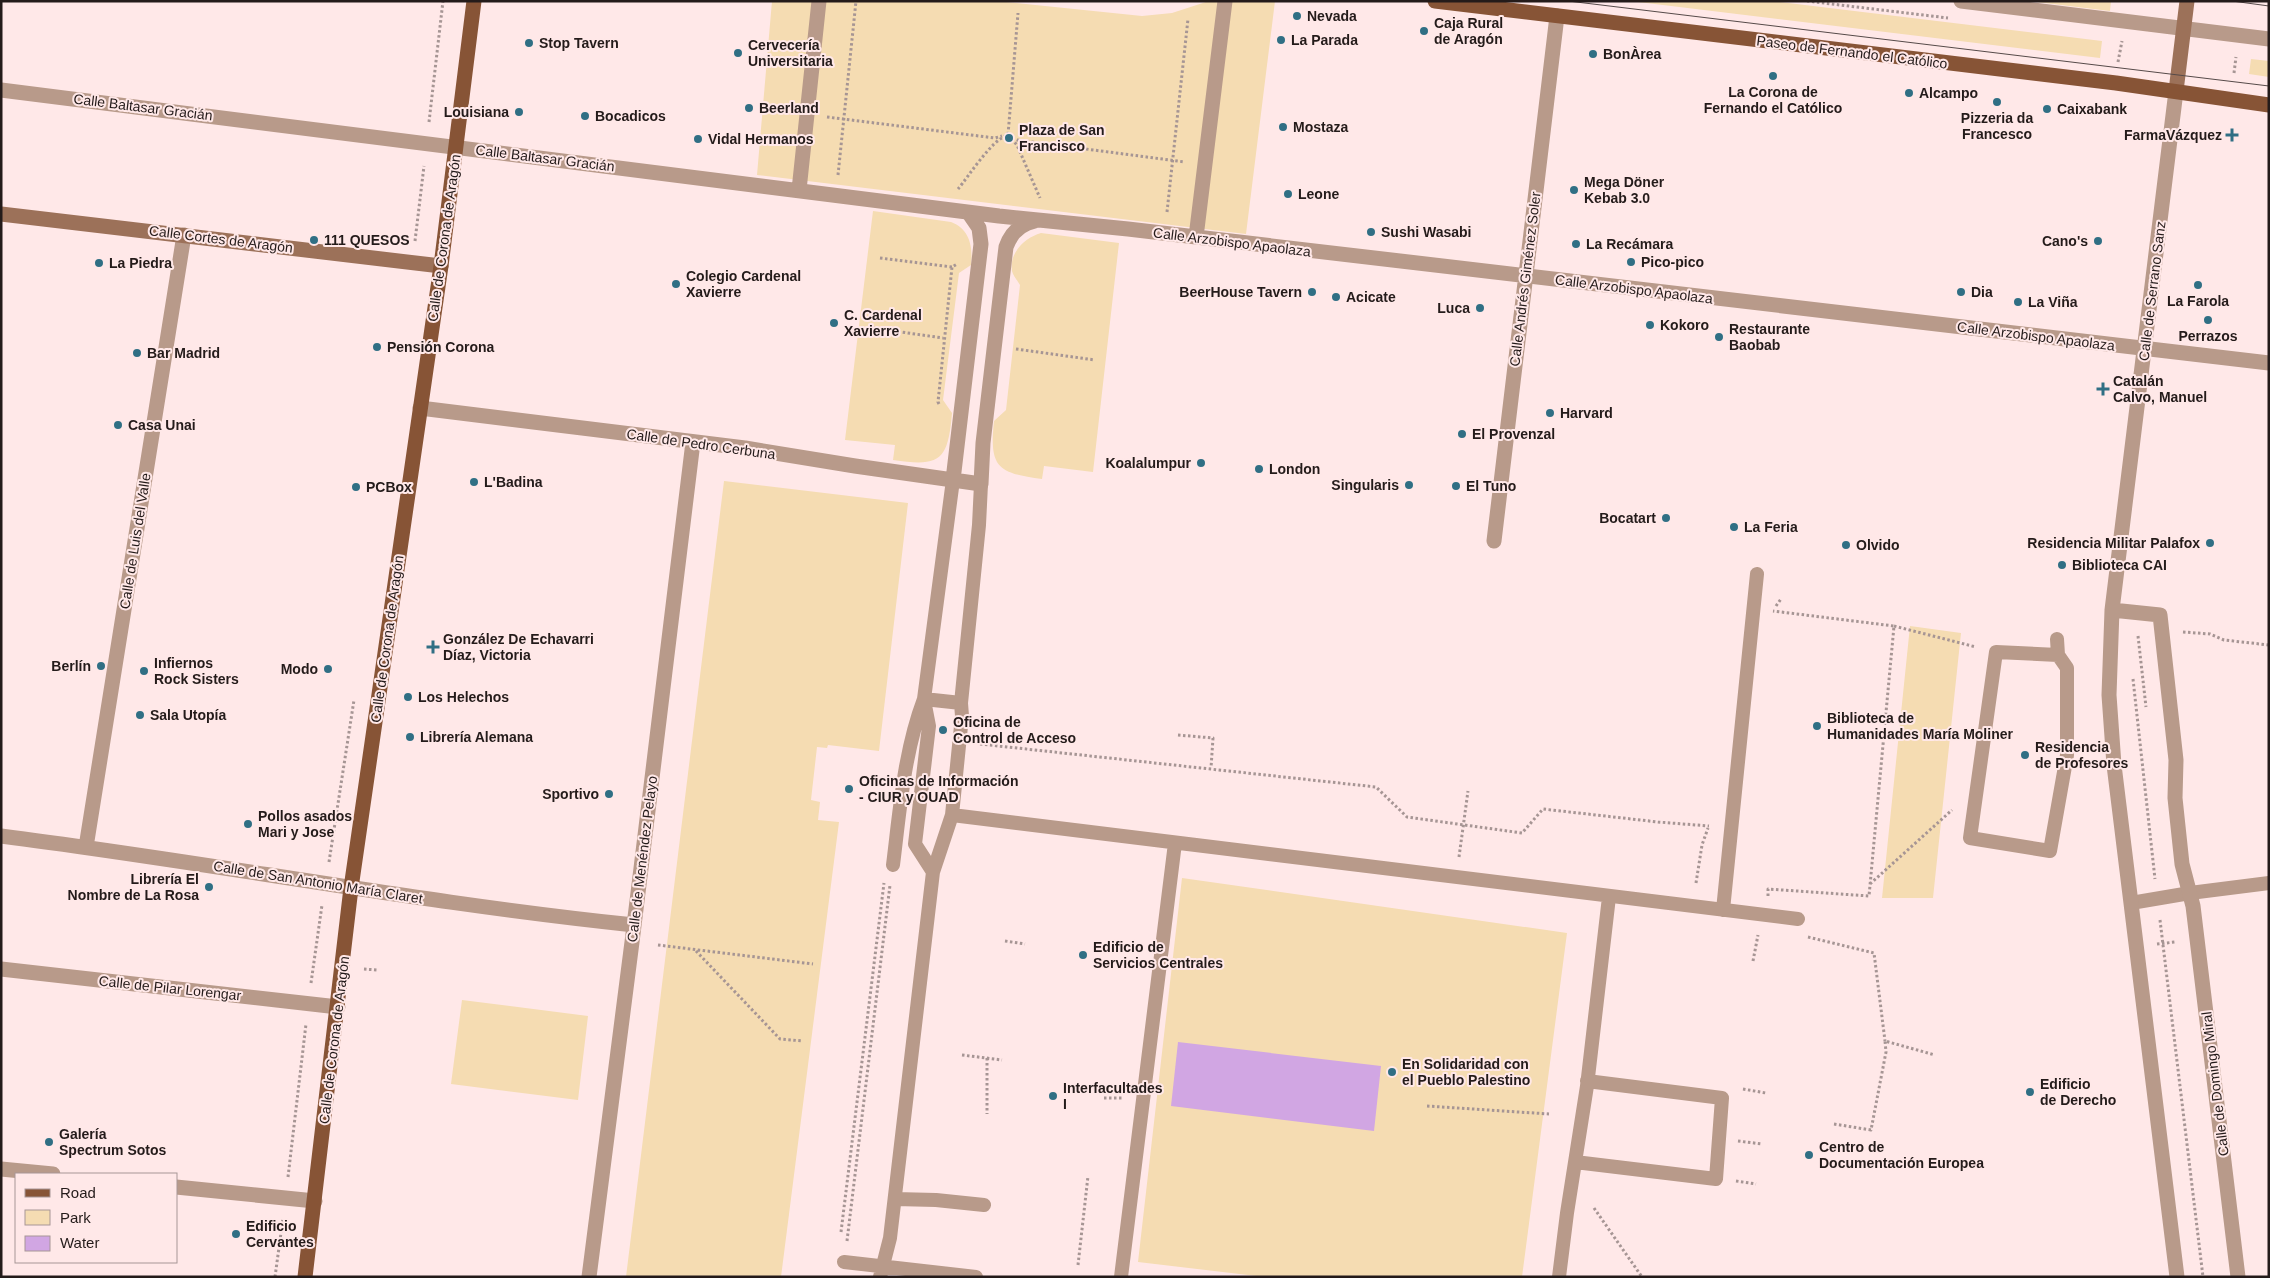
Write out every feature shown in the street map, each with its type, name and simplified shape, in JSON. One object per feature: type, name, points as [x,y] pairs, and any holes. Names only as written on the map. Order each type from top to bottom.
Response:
[{"type":"main road","name":"Calle de Corona de Aragón","points":[[305,1277],[352,888],[441,266],[474,1]]},
{"type":"main road","name":"Paseo de Fernando el Católico","points":[[1435,1],[2176,91],[2269,105]]},
{"type":"main road","name":"Calle de Serrano Sanz","points":[[2176,91],[2187,1]]},
{"type":"main road","name":"Calle Cortes de Aragón","points":[[1,214],[441,266]]},
{"type":"street","points":[[798,190],[808,115],[819,1]]},
{"type":"street","points":[[1196,237],[1225,1]]},
{"type":"street","points":[[1961,1],[2184,27],[2269,39]]},
{"type":"street","name":"Calle Andrés Giménez Soler","points":[[1494,541],[1557,16]]},
{"type":"street","name":"Calle Baltasar Gracián","points":[[1,90],[999,216]]},
{"type":"street","name":"Calle de Serrano Sanz","points":[[2112,610],[2176,91]]},
{"type":"street","points":[[953,480],[981,244],[979,228],[968,212]]},
{"type":"street","name":"Calle Arzobispo Apaolaza","points":[[999,216],[1196,237],[2269,364]]},
{"type":"street","points":[[981,484],[983,443],[1006,247],[1012,234],[1018,229],[1032,221],[1039,220]]},
{"type":"street","name":"Calle de Luis del Valle","points":[[86,847],[184,235]]},
{"type":"street","name":"Calle de Pedro Cerbuna","points":[[420,408],[692,442],[981,484]]},
{"type":"street","name":"Calle de Menéndez Pelayo","points":[[589,1277],[634,925],[692,442]]},
{"type":"street","points":[[2112,610],[2109,694],[2114,765],[2177,1277]]},
{"type":"street","name":"Calle de Domingo Miral","points":[[2112,610],[2160,614],[2176,760],[2175,798],[2182,864],[2190,893],[2198,939],[2238,1277]]},
{"type":"street","name":"Calle de San Antonio María Claret","points":[[1,836],[86,847],[352,888],[634,925]]},
{"type":"street","name":"Calle de Pilar Lorengar","points":[[1,969],[338,1008]]},
{"type":"street","points":[[1,1169],[43,1173]]},
{"type":"street","points":[[178,1187],[314,1201]]},
{"type":"lane","points":[[893,865],[908,752],[914,726],[924,700],[953,480]]},
{"type":"lane","points":[[881,1272],[890,1238],[933,872],[952,815],[979,525],[981,484]]},
{"type":"lane","points":[[1723,910],[1757,574]]},
{"type":"lane","points":[[2057,638],[2058,656],[2067,668],[2067,755],[2050,851],[1970,838],[1996,652],[2058,656]]},
{"type":"lane","points":[[924,700],[961,703]]},
{"type":"lane","points":[[924,700],[929,726],[915,844],[933,872]]},
{"type":"lane","points":[[952,815],[1798,919]]},
{"type":"lane","points":[[1121,1277],[1175,843]]},
{"type":"lane","points":[[2131,903],[2269,883]]},
{"type":"lane","points":[[1559,1277],[1587,1081],[1609,897]]},
{"type":"lane","points":[[1575,1162],[1716,1179],[1722,1098],[1587,1081]]},
{"type":"lane","points":[[895,1199],[936,1200],[984,1205]]},
{"type":"lane","points":[[844,1262],[881,1272],[976,1277]]},
{"type":"path","points":[[838,180],[856,1]]},
{"type":"path","points":[[1008,135],[1018,13]]},
{"type":"path","points":[[1167,212],[1188,19]]},
{"type":"path","points":[[2119,60],[2122,43]]},
{"type":"path","points":[[2234,73],[2236,57]]},
{"type":"path","points":[[808,115],[995,138],[1008,135],[1017,140],[1206,164]]},
{"type":"path","points":[[957,191],[994,144],[1003,136]]},
{"type":"path","points":[[1012,138],[1041,200]]},
{"type":"path","points":[[880,258],[952,267]]},
{"type":"path","points":[[873,328],[943,338]]},
{"type":"path","points":[[1016,349],[1096,360]]},
{"type":"path","points":[[1753,609],[1894,626],[1996,652]]},
{"type":"path","points":[[1766,915],[1768,889],[1869,896],[1894,626]]},
{"type":"path","points":[[2133,673],[2157,898],[2203,1277]]},
{"type":"path","points":[[1178,735],[1213,738],[1211,768]]},
{"type":"path","points":[[970,743],[1376,787],[1408,817],[1522,833],[1543,809],[1709,826]]},
{"type":"path","points":[[1870,884],[1977,787]]},
{"type":"path","points":[[1459,857],[1468,791]]},
{"type":"path","points":[[844,1262],[893,865]]},
{"type":"path","points":[[1696,882],[1697,873]]},
{"type":"path","points":[[841,1232],[884,882]]},
{"type":"path","points":[[1753,961],[1758,934]]},
{"type":"path","points":[[1799,935],[1874,953],[1886,1052],[1871,1130],[1834,1124]]},
{"type":"path","points":[[1005,941],[1025,944]]},
{"type":"path","points":[[2150,945],[2180,941]]},
{"type":"path","points":[[658,945],[814,964]]},
{"type":"path","points":[[696,950],[780,1039],[803,1041]]},
{"type":"path","points":[[364,969],[377,970]]},
{"type":"path","points":[[1885,1040],[1934,1055]]},
{"type":"path","points":[[962,1055],[1002,1060]]},
{"type":"path","points":[[987,1058],[987,1114]]},
{"type":"path","points":[[1743,1089],[1766,1093]]},
{"type":"path","points":[[1104,1098],[1120,1099]]},
{"type":"path","points":[[1427,1106],[1549,1114]]},
{"type":"path","points":[[1737,1140],[1762,1144]]},
{"type":"path","points":[[1078,1265],[1088,1176]]},
{"type":"path","points":[[1733,1180],[1756,1184]]},
{"type":"path","points":[[1594,1208],[1642,1277]]},
{"type":"green space","name":"Plaza de San Francisco","points":[[772,1],[997,1],[1142,16],[1172,13],[1209,1],[1275,1],[1246,234],[757,175]]},
{"type":"green space","points":[[1630,1],[1771,1],[2102,41],[2100,58]]},
{"type":"green space","points":[[2028,1],[2111,1],[2110,11]]},
{"type":"green space","points":[[2251,59],[2269,61],[2269,77],[2249,74]]},
{"type":"green space","points":[[873,211],[951,222],[962,229],[971,245],[971,265],[959,273],[943,400],[952,413],[948,442],[939,457],[931,461],[909,462],[893,460],[895,445],[845,440]]},
{"type":"green space","points":[[1041,233],[1119,243],[1093,472],[1044,466],[1042,479],[1015,474],[1006,470],[995,458],[993,449],[994,421],[1006,410],[1020,285],[1013,275],[1013,258],[1015,252],[1024,242]]},
{"type":"green space","points":[[724,481],[908,503],[879,751],[828,745],[827,748],[817,747],[811,800],[820,802],[818,820],[839,822],[781,1277],[626,1277]]},
{"type":"green space","points":[[1910,626],[1961,633],[1933,898],[1882,898]]},
{"type":"green space","points":[[1182,878],[1567,933],[1522,1277],[1265,1277],[1138,1262]]},
{"type":"green space","points":[[462,1000],[588,1016],[578,1100],[451,1084]]},
{"type":"water","points":[[1178,1042],[1381,1066],[1374,1131],[1171,1106]]},
{"type":"tram line","points":[[1568,1],[2269,86]]},
{"type":"tram line","points":[[2232,1],[2269,6]]},
{"type":"place","name":"Nevada","points":[[1297,16]]},
{"type":"place","name":"Caja Rural de Aragón","points":[[1424,31]]},
{"type":"place","name":"La Parada","points":[[1281,40]]},
{"type":"place","name":"Stop Tavern","points":[[529,43]]},
{"type":"place","name":"Cervecería Universitaria","points":[[738,53]]},
{"type":"place","name":"BonÀrea","points":[[1593,54]]},
{"type":"place","name":"La Corona de Fernando el Católico","points":[[1773,76]]},
{"type":"place","name":"Alcampo","points":[[1909,93]]},
{"type":"place","name":"Pizzeria da Francesco","points":[[1997,102]]},
{"type":"place","name":"Beerland","points":[[749,108]]},
{"type":"place","name":"Caixabank","points":[[2047,109]]},
{"type":"place","name":"Louisiana","points":[[519,112]]},
{"type":"place","name":"Bocadicos","points":[[585,116]]},
{"type":"place","name":"Mostaza","points":[[1283,127]]},
{"type":"place","name":"FarmaVázquez","points":[[2232,135]]},
{"type":"place","name":"Plaza de San Francisco","points":[[1009,138]]},
{"type":"place","name":"Vidal Hermanos","points":[[698,139]]},
{"type":"place","name":"Mega Döner Kebab 3.0","points":[[1574,190]]},
{"type":"place","name":"Leone","points":[[1288,194]]},
{"type":"place","name":"Sushi Wasabi","points":[[1371,232]]},
{"type":"place","name":"111 QUESOS","points":[[314,240]]},
{"type":"place","name":"Cano's","points":[[2098,241]]},
{"type":"place","name":"La Recámara","points":[[1576,244]]},
{"type":"place","name":"Pico-pico","points":[[1631,262]]},
{"type":"place","name":"La Piedra","points":[[99,263]]},
{"type":"place","name":"Colegio Cardenal Xavierre","points":[[676,284]]},
{"type":"place","name":"La Farola","points":[[2198,285]]},
{"type":"place","name":"BeerHouse Tavern","points":[[1312,292]]},
{"type":"place","name":"Dia","points":[[1961,292]]},
{"type":"place","name":"Acicate","points":[[1336,297]]},
{"type":"place","name":"La Viña","points":[[2018,302]]},
{"type":"place","name":"Luca","points":[[1480,308]]},
{"type":"place","name":"Perrazos","points":[[2208,320]]},
{"type":"place","name":"C. Cardenal Xavierre","points":[[834,323]]},
{"type":"place","name":"Kokoro","points":[[1650,325]]},
{"type":"place","name":"Restaurante Baobab","points":[[1719,337]]},
{"type":"place","name":"Pensión Corona","points":[[377,347]]},
{"type":"place","name":"Bar Madrid","points":[[137,353]]},
{"type":"place","name":"Catalán Calvo, Manuel","points":[[2103,389]]},
{"type":"place","name":"Harvard","points":[[1550,413]]},
{"type":"place","name":"Casa Unai","points":[[118,425]]},
{"type":"place","name":"El Provenzal","points":[[1462,434]]},
{"type":"place","name":"Koalalumpur","points":[[1201,463]]},
{"type":"place","name":"London","points":[[1259,469]]},
{"type":"place","name":"L'Badina","points":[[474,482]]},
{"type":"place","name":"Singularis","points":[[1409,485]]},
{"type":"place","name":"El Tuno","points":[[1456,486]]},
{"type":"place","name":"PCBox","points":[[356,487]]},
{"type":"place","name":"Bocatart","points":[[1666,518]]},
{"type":"place","name":"La Feria","points":[[1734,527]]},
{"type":"place","name":"Residencia Militar Palafox","points":[[2210,543]]},
{"type":"place","name":"Olvido","points":[[1846,545]]},
{"type":"place","name":"Biblioteca CAI","points":[[2062,565]]},
{"type":"place","name":"González De Echavarri Díaz, Victoria","points":[[433,647]]},
{"type":"place","name":"Berlín","points":[[101,666]]},
{"type":"place","name":"Modo","points":[[328,669]]},
{"type":"place","name":"Infiernos Rock Sisters","points":[[144,671]]},
{"type":"place","name":"Los Helechos","points":[[408,697]]},
{"type":"place","name":"Sala Utopía","points":[[140,715]]},
{"type":"place","name":"Biblioteca de Humanidades María Moliner","points":[[1817,726]]},
{"type":"place","name":"Oficina de Control de Acceso","points":[[943,730]]},
{"type":"place","name":"Librería Alemana","points":[[410,737]]},
{"type":"place","name":"Residencia de Profesores","points":[[2025,755]]},
{"type":"place","name":"Oficinas de Información - CIUR y OUAD","points":[[849,789]]},
{"type":"place","name":"Sportivo","points":[[609,794]]},
{"type":"place","name":"Pollos asados Mari y Jose","points":[[248,824]]},
{"type":"place","name":"Librería El Nombre de La Rosa","points":[[209,887]]},
{"type":"place","name":"Edificio de Servicios Centrales","points":[[1083,955]]},
{"type":"place","name":"En Solidaridad con el Pueblo Palestino","points":[[1392,1072]]},
{"type":"place","name":"Edificio de Derecho","points":[[2030,1092]]},
{"type":"place","name":"Interfacultades I","points":[[1053,1096]]},
{"type":"place","name":"Galería Spectrum Sotos","points":[[49,1142]]},
{"type":"place","name":"Centro de Documentación Europea","points":[[1809,1155]]},
{"type":"place","name":"Edificio Cervantes","points":[[236,1234]]}]
